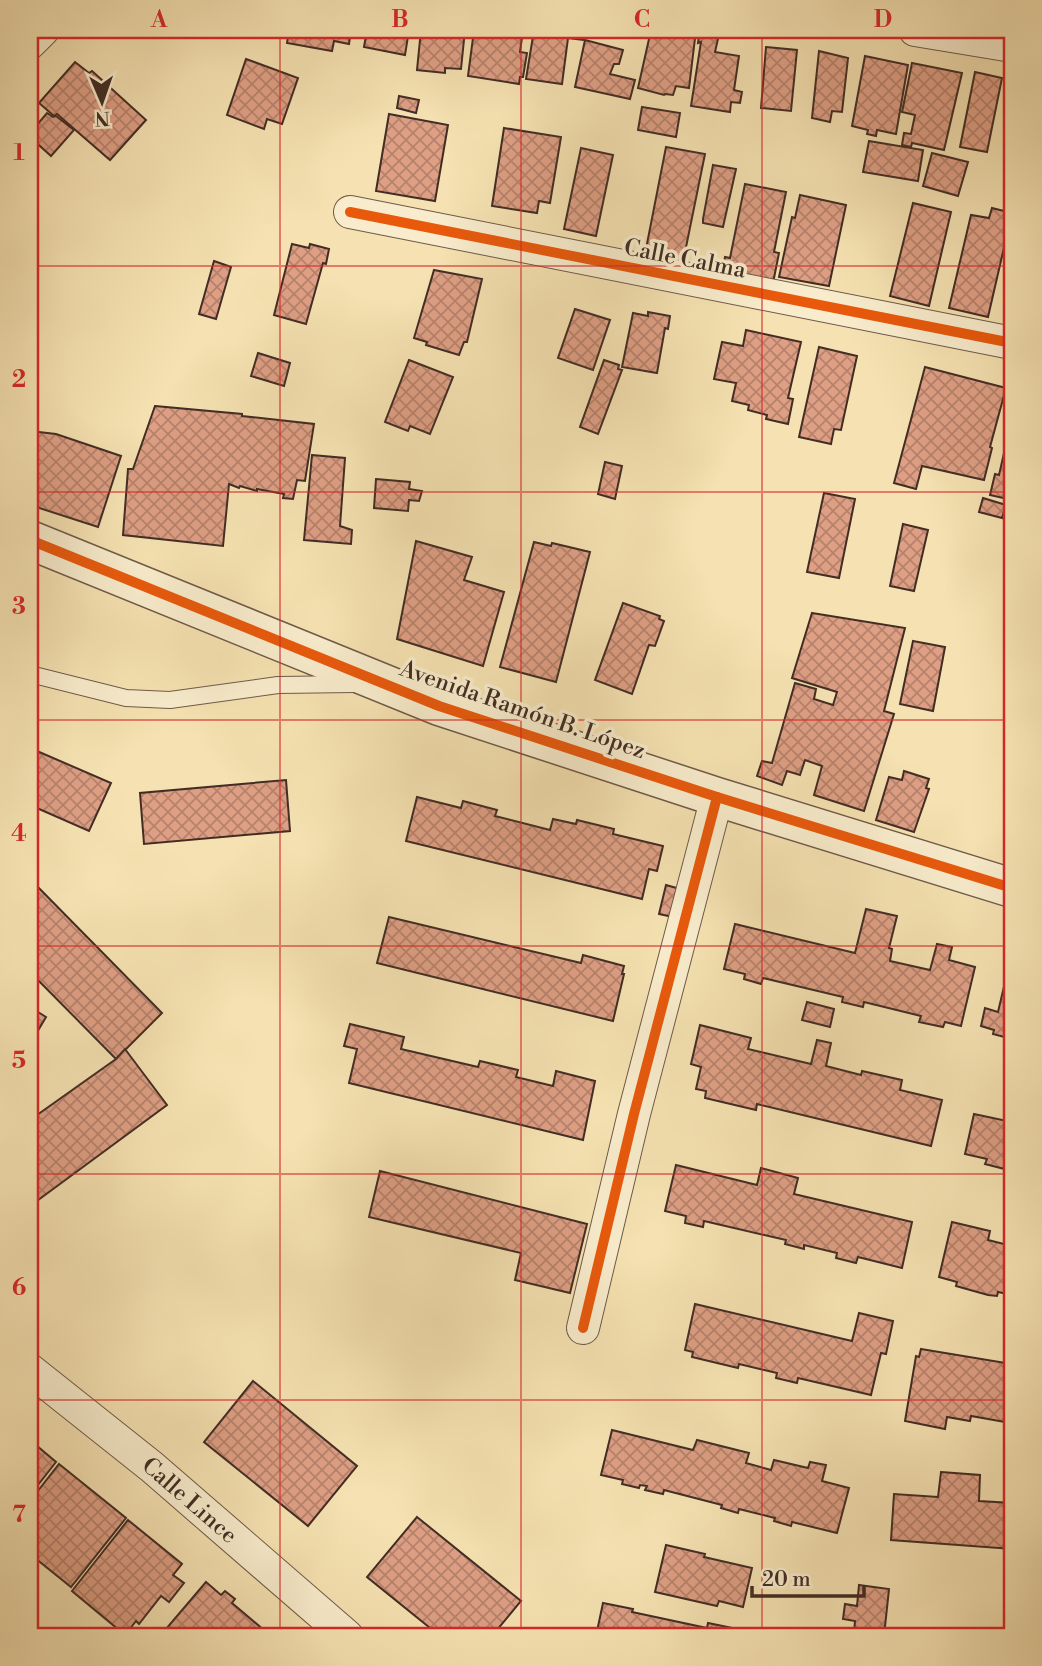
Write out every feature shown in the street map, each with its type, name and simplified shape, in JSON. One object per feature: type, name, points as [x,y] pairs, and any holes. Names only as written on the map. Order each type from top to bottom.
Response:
[{"type":"street","points":[[30,43],[43,30]]},
{"type":"street","points":[[915,30],[1012,46]]},
{"type":"street","name":"Calle Calma","points":[[351,212],[1012,343]]},
{"type":"street","name":"Avenida Ramón B. López","points":[[30,540],[439,706],[717,797],[1012,888]]},
{"type":"street","points":[[583,1328],[634,1114],[717,797]]},
{"type":"street","name":"Calle Lince","points":[[30,1370],[152,1467],[347,1636]]},
{"type":"lane","points":[[30,674],[126,698],[170,700],[278,685],[384,683]]},
{"type":"building","points":[[310,30],[351,30],[349,44],[334,41],[332,51],[287,43],[289,31],[309,35]]},
{"type":"building","points":[[367,30],[409,30],[405,55],[364,47]]},
{"type":"building","points":[[421,30],[465,30],[461,69],[445,68],[445,73],[417,70]]},
{"type":"building","points":[[474,30],[523,30],[520,52],[527,53],[523,77],[520,77],[519,84],[468,76]]},
{"type":"building","points":[[534,30],[585,30],[583,40],[568,38],[562,84],[526,79]]},
{"type":"building","points":[[651,30],[696,30],[689,88],[676,86],[673,95],[664,95],[638,88]]},
{"type":"building","points":[[700,30],[720,30],[715,52],[739,56],[734,90],[742,92],[740,103],[731,102],[730,112],[691,106],[701,42],[698,43]]},
{"type":"building","points":[[585,40],[623,50],[619,64],[614,64],[610,74],[635,80],[630,99],[575,87]]},
{"type":"building","points":[[766,47],[797,50],[791,111],[761,108]]},
{"type":"building","points":[[819,51],[848,58],[842,112],[832,111],[830,122],[812,118]]},
{"type":"building","points":[[865,56],[908,65],[896,134],[877,130],[876,136],[867,134],[868,130],[852,126]]},
{"type":"building","points":[[246,59],[298,78],[282,124],[267,119],[264,129],[227,115]]},
{"type":"building","points":[[75,62],[89,73],[92,71],[146,120],[110,160],[57,114],[54,116],[39,103]]},
{"type":"building","points":[[912,63],[962,73],[944,150],[912,143],[911,147],[902,145],[904,133],[911,134],[915,115],[902,112]]},
{"type":"building","points":[[975,72],[1002,78],[987,152],[960,147]]},
{"type":"building","points":[[399,96],[419,100],[416,113],[397,108]]},
{"type":"building","points":[[642,107],[680,113],[676,137],[638,130]]},
{"type":"building","points":[[47,113],[56,116],[74,130],[51,156],[30,137],[30,133]]},
{"type":"building","points":[[389,114],[448,125],[435,201],[376,191]]},
{"type":"building","points":[[504,128],[561,137],[550,203],[539,201],[537,213],[492,206]]},
{"type":"building","points":[[869,141],[923,150],[918,181],[863,172]]},
{"type":"building","points":[[666,147],[705,154],[683,262],[645,254]]},
{"type":"building","points":[[581,148],[613,155],[596,236],[564,229]]},
{"type":"building","points":[[932,153],[968,162],[958,196],[923,186]]},
{"type":"building","points":[[713,165],[736,169],[723,227],[703,223]]},
{"type":"building","points":[[745,184],[786,192],[774,252],[779,253],[773,283],[722,273],[725,257],[730,258]]},
{"type":"building","points":[[800,195],[846,205],[829,286],[779,277],[792,217],[795,218]]},
{"type":"building","points":[[913,203],[951,212],[929,306],[890,296]]},
{"type":"building","points":[[992,208],[1012,213],[988,317],[949,308],[971,215],[989,218]]},
{"type":"building","points":[[292,244],[309,248],[310,244],[329,249],[306,324],[274,315]]},
{"type":"building","points":[[214,261],[231,267],[216,319],[199,314]]},
{"type":"building","points":[[434,270],[482,279],[467,342],[464,342],[459,355],[426,345],[427,342],[414,338]]},
{"type":"building","points":[[575,309],[610,320],[593,370],[558,358]]},
{"type":"building","points":[[648,312],[670,316],[668,329],[665,328],[657,373],[622,367],[633,313],[648,316]]},
{"type":"building","points":[[746,330],[801,342],[788,398],[793,399],[788,424],[766,419],[767,415],[748,410],[749,405],[732,401],[736,383],[714,379],[722,342],[743,346]]},
{"type":"building","points":[[819,347],[857,356],[841,430],[834,429],[831,444],[799,437]]},
{"type":"building","points":[[258,353],[290,363],[284,386],[251,376]]},
{"type":"building","points":[[409,360],[453,377],[430,434],[410,426],[408,431],[385,422]]},
{"type":"building","points":[[604,360],[619,365],[618,369],[622,370],[598,434],[580,427]]},
{"type":"building","points":[[925,367],[1006,388],[984,480],[922,466],[916,489],[894,483]]},
{"type":"building","points":[[155,406],[314,424],[305,481],[297,480],[293,499],[283,498],[284,494],[240,486],[239,488],[229,484],[223,546],[123,535],[128,469],[133,469]]},
{"type":"building","points":[[1012,418],[1012,500],[990,495],[995,474],[999,475]]},
{"type":"building","points":[[30,431],[56,434],[121,456],[98,527],[30,505]]},
{"type":"building","points":[[312,455],[345,458],[340,526],[352,530],[351,544],[304,540]]},
{"type":"building","points":[[605,462],[622,466],[615,499],[598,494]]},
{"type":"building","points":[[376,479],[410,482],[409,489],[422,491],[419,501],[409,500],[408,511],[374,508]]},
{"type":"building","points":[[824,493],[855,499],[839,578],[807,572]]},
{"type":"building","points":[[983,498],[1006,505],[1002,518],[979,512]]},
{"type":"building","points":[[903,524],[928,530],[914,591],[890,586]]},
{"type":"building","points":[[416,541],[472,557],[464,580],[504,592],[483,666],[397,639]]},
{"type":"building","points":[[534,542],[551,546],[552,543],[590,552],[556,682],[500,667]]},
{"type":"building","points":[[623,603],[660,616],[659,619],[664,621],[655,646],[649,645],[632,694],[595,680]]},
{"type":"building","points":[[812,613],[905,628],[884,711],[894,714],[864,811],[814,795],[822,766],[805,760],[800,775],[787,771],[782,785],[757,776],[762,761],[772,763],[795,683],[816,689],[814,699],[833,705],[837,692],[792,678]]},
{"type":"building","points":[[913,641],[945,647],[933,711],[900,704]]},
{"type":"building","points":[[30,748],[111,783],[89,831],[30,805]]},
{"type":"building","points":[[904,771],[929,779],[926,788],[929,789],[914,832],[876,820],[889,777],[902,780]]},
{"type":"building","points":[[286,780],[290,831],[144,844],[140,793]]},
{"type":"building","points":[[417,797],[461,808],[463,801],[497,810],[495,816],[550,830],[553,819],[576,824],[577,820],[614,829],[613,834],[663,846],[657,871],[649,869],[642,899],[406,841]]},
{"type":"building","points":[[30,879],[162,1013],[116,1059],[30,972]]},
{"type":"building","points":[[666,885],[680,889],[673,917],[659,914]]},
{"type":"building","points":[[866,909],[897,916],[889,948],[892,949],[890,961],[930,970],[937,944],[952,947],[949,960],[975,967],[961,1026],[945,1022],[943,1027],[919,1022],[921,1016],[864,1002],[863,1007],[842,1002],[843,997],[763,978],[761,984],[744,979],[745,974],[724,969],[735,924],[855,953]]},
{"type":"building","points":[[389,917],[581,963],[583,955],[624,966],[613,1021],[377,963]]},
{"type":"building","points":[[1006,978],[1012,980],[1012,1039],[993,1034],[994,1030],[981,1026],[985,1008],[998,1012]]},
{"type":"building","points":[[807,1002],[834,1009],[830,1027],[802,1020]]},
{"type":"building","points":[[30,1007],[46,1017],[30,1044]]},
{"type":"building","points":[[350,1024],[404,1037],[401,1049],[478,1067],[480,1061],[518,1070],[516,1077],[553,1086],[556,1071],[595,1081],[583,1140],[349,1083],[357,1049],[344,1046]]},
{"type":"building","points":[[700,1025],[751,1038],[748,1049],[811,1064],[817,1040],[831,1043],[826,1066],[861,1075],[862,1071],[902,1080],[900,1090],[942,1100],[931,1146],[757,1104],[756,1110],[705,1098],[706,1091],[696,1089],[701,1067],[691,1064]]},
{"type":"building","points":[[125,1049],[167,1105],[30,1206],[30,1120],[116,1059]]},
{"type":"building","points":[[974,1114],[1012,1122],[1012,1171],[985,1164],[987,1159],[965,1154]]},
{"type":"building","points":[[676,1165],[757,1185],[761,1168],[798,1178],[794,1194],[912,1222],[902,1268],[858,1257],[856,1263],[836,1258],[837,1253],[804,1245],[804,1249],[785,1244],[786,1240],[704,1221],[703,1227],[685,1223],[686,1216],[665,1211]]},
{"type":"building","points":[[380,1171],[587,1224],[570,1293],[515,1280],[521,1253],[369,1217]]},
{"type":"building","points":[[952,1222],[990,1231],[988,1240],[1012,1246],[1012,1295],[998,1292],[997,1296],[988,1295],[956,1286],[957,1282],[939,1277]]},
{"type":"building","points":[[695,1304],[852,1341],[859,1313],[893,1321],[886,1354],[881,1353],[871,1395],[798,1378],[797,1383],[776,1378],[777,1373],[739,1364],[738,1368],[692,1357],[693,1352],[685,1350]]},
{"type":"building","points":[[921,1349],[1012,1364],[1012,1430],[1004,1428],[1005,1422],[971,1416],[970,1421],[947,1417],[945,1429],[905,1421],[916,1356],[919,1357]]},
{"type":"building","points":[[253,1381],[357,1466],[308,1526],[204,1442]]},
{"type":"building","points":[[612,1430],[693,1450],[697,1440],[749,1453],[746,1463],[771,1470],[774,1460],[808,1468],[810,1462],[826,1465],[822,1481],[849,1488],[837,1533],[792,1522],[791,1526],[774,1521],[775,1518],[739,1509],[738,1513],[721,1508],[722,1505],[664,1490],[663,1494],[645,1490],[647,1486],[640,1485],[639,1488],[622,1484],[623,1480],[601,1475]]},
{"type":"building","points":[[30,1440],[56,1462],[30,1495]]},
{"type":"building","points":[[59,1464],[126,1518],[71,1587],[30,1554],[30,1501]]},
{"type":"building","points":[[941,1472],[980,1475],[979,1501],[1012,1503],[1012,1549],[891,1540],[894,1494],[938,1497]]},
{"type":"building","points":[[417,1517],[521,1601],[492,1636],[440,1636],[367,1577]]},
{"type":"building","points":[[128,1520],[182,1564],[173,1575],[184,1583],[169,1602],[161,1596],[139,1624],[136,1621],[125,1635],[72,1591]]},
{"type":"building","points":[[666,1545],[752,1568],[743,1607],[719,1601],[717,1606],[655,1592]]},
{"type":"building","points":[[206,1582],[221,1595],[225,1591],[235,1599],[232,1603],[265,1631],[261,1636],[160,1636]]},
{"type":"building","points":[[859,1585],[889,1589],[884,1636],[854,1632],[855,1621],[843,1619],[845,1604],[857,1606]]},
{"type":"building","points":[[603,1603],[707,1628],[708,1623],[766,1635],[596,1636]]},
{"type":"building","points":[[914,1633],[1012,1633],[1012,1636],[914,1636]]},
{"type":"cycle path","points":[[350,212],[1012,343]]},
{"type":"cycle path","points":[[30,540],[439,706],[717,797],[1012,888]]},
{"type":"cycle path","points":[[583,1328],[634,1114],[717,797]]}]
